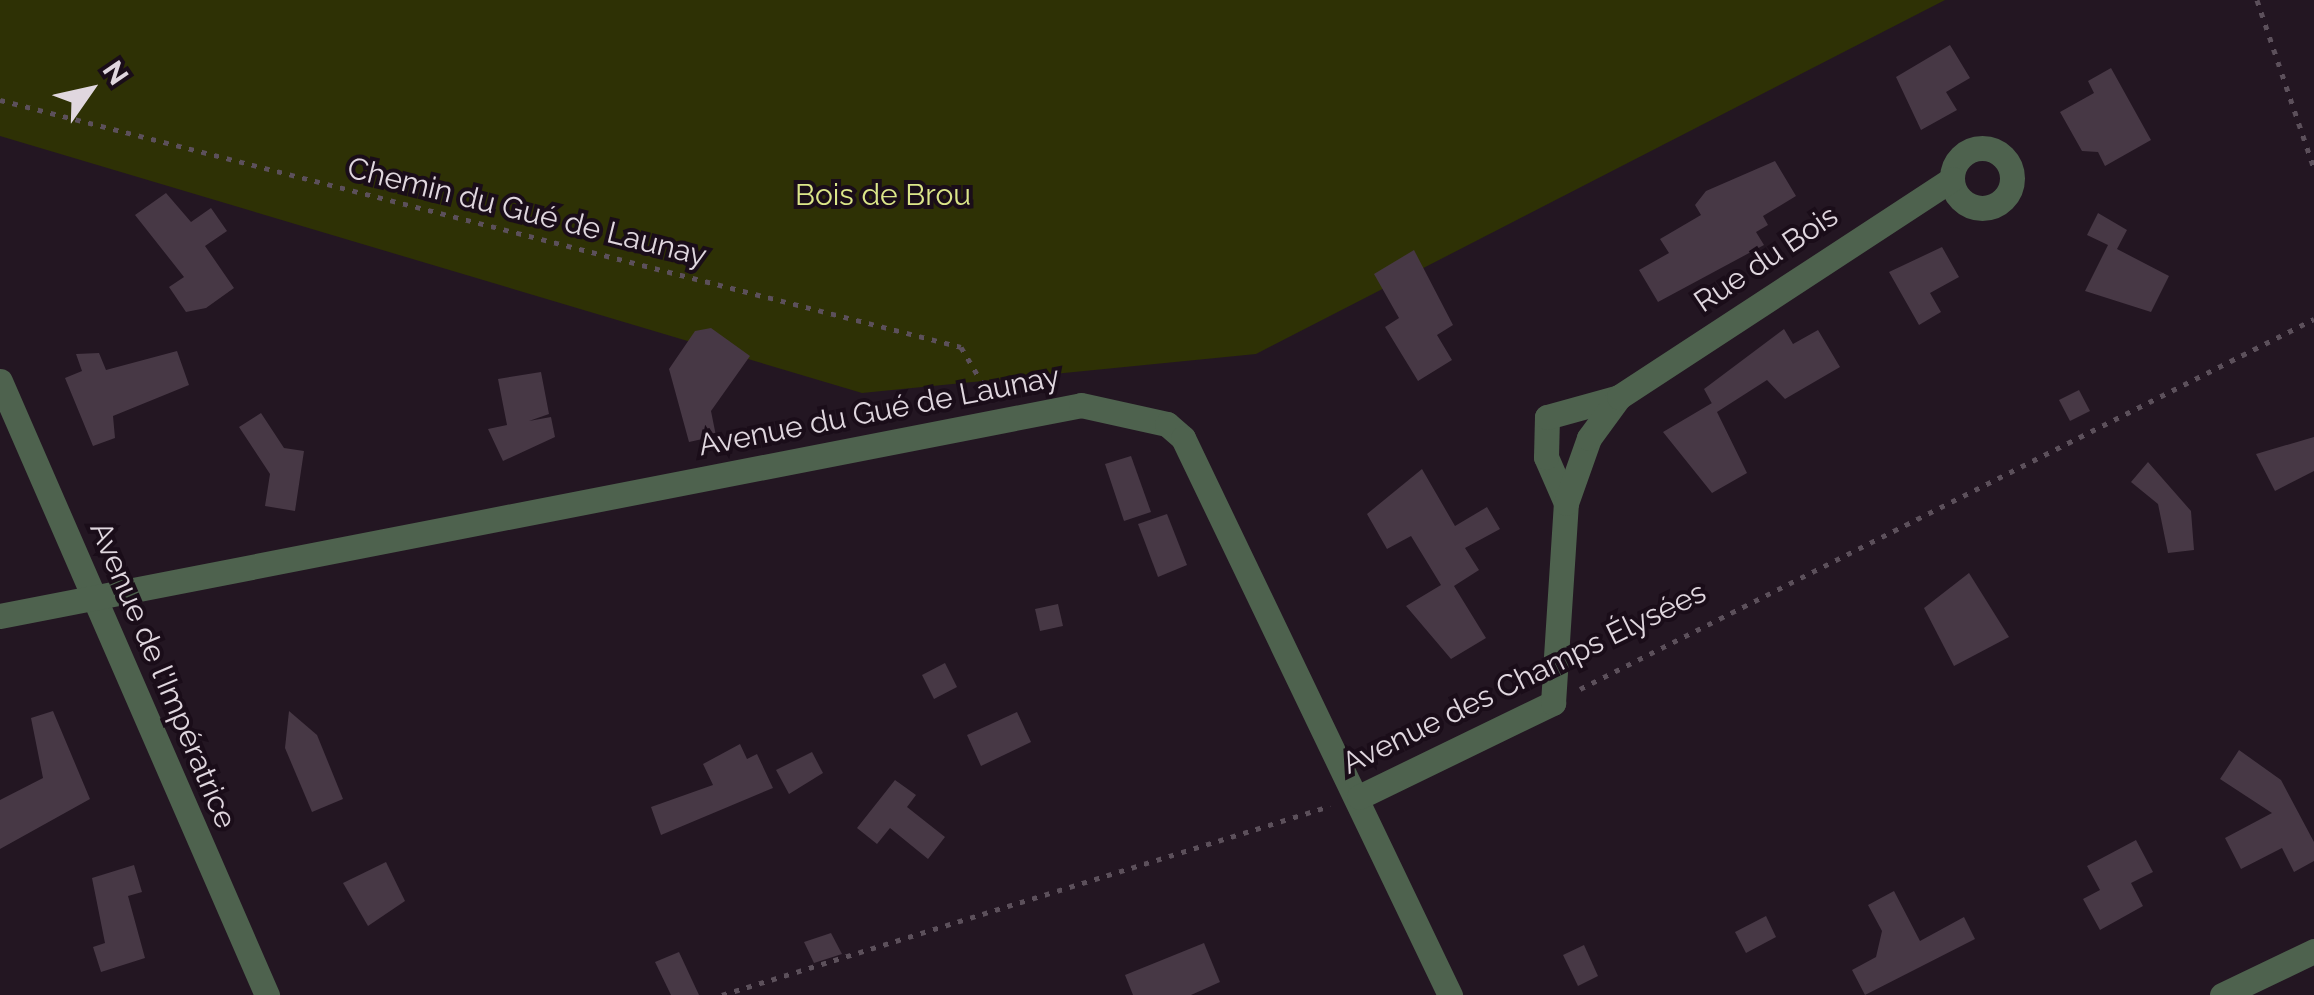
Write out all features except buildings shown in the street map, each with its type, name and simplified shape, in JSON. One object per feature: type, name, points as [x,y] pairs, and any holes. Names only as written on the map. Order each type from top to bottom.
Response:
[{"type":"street","name":"Rue du Bois","points":[[1566,502],[1546,457],[1546,418],[1619,397],[1952,179]]},
{"type":"street","name":"Avenue de l'Impératrice","points":[[0,381],[267,995]]},
{"type":"street","name":"Rue du Bois","points":[[1553,703],[1566,502],[1589,438],[1619,397]]},
{"type":"street","name":"Avenue du Gué de Launay","points":[[0,616],[1081,405],[1167,424],[1183,438],[1359,796],[1450,995]]},
{"type":"street","name":"Avenue des Champs Élysées","points":[[1359,796],[1553,703]]},
{"type":"street","points":[[2222,995],[2314,951]]},
{"type":"path","points":[[2256,0],[2314,168]]},
{"type":"path","name":"Chemin du Gué de Launay","points":[[0,100],[961,347],[1004,420]]},
{"type":"path","name":"Avenue des Champs Élysées","points":[[1553,703],[2314,318]]},
{"type":"path","name":"Avenue des Champs Élysées","points":[[722,995],[1359,796]]},
{"type":"green space","name":"Bois de Brou","points":[[0,0],[1945,0],[1256,354],[862,393],[0,136]]}]
